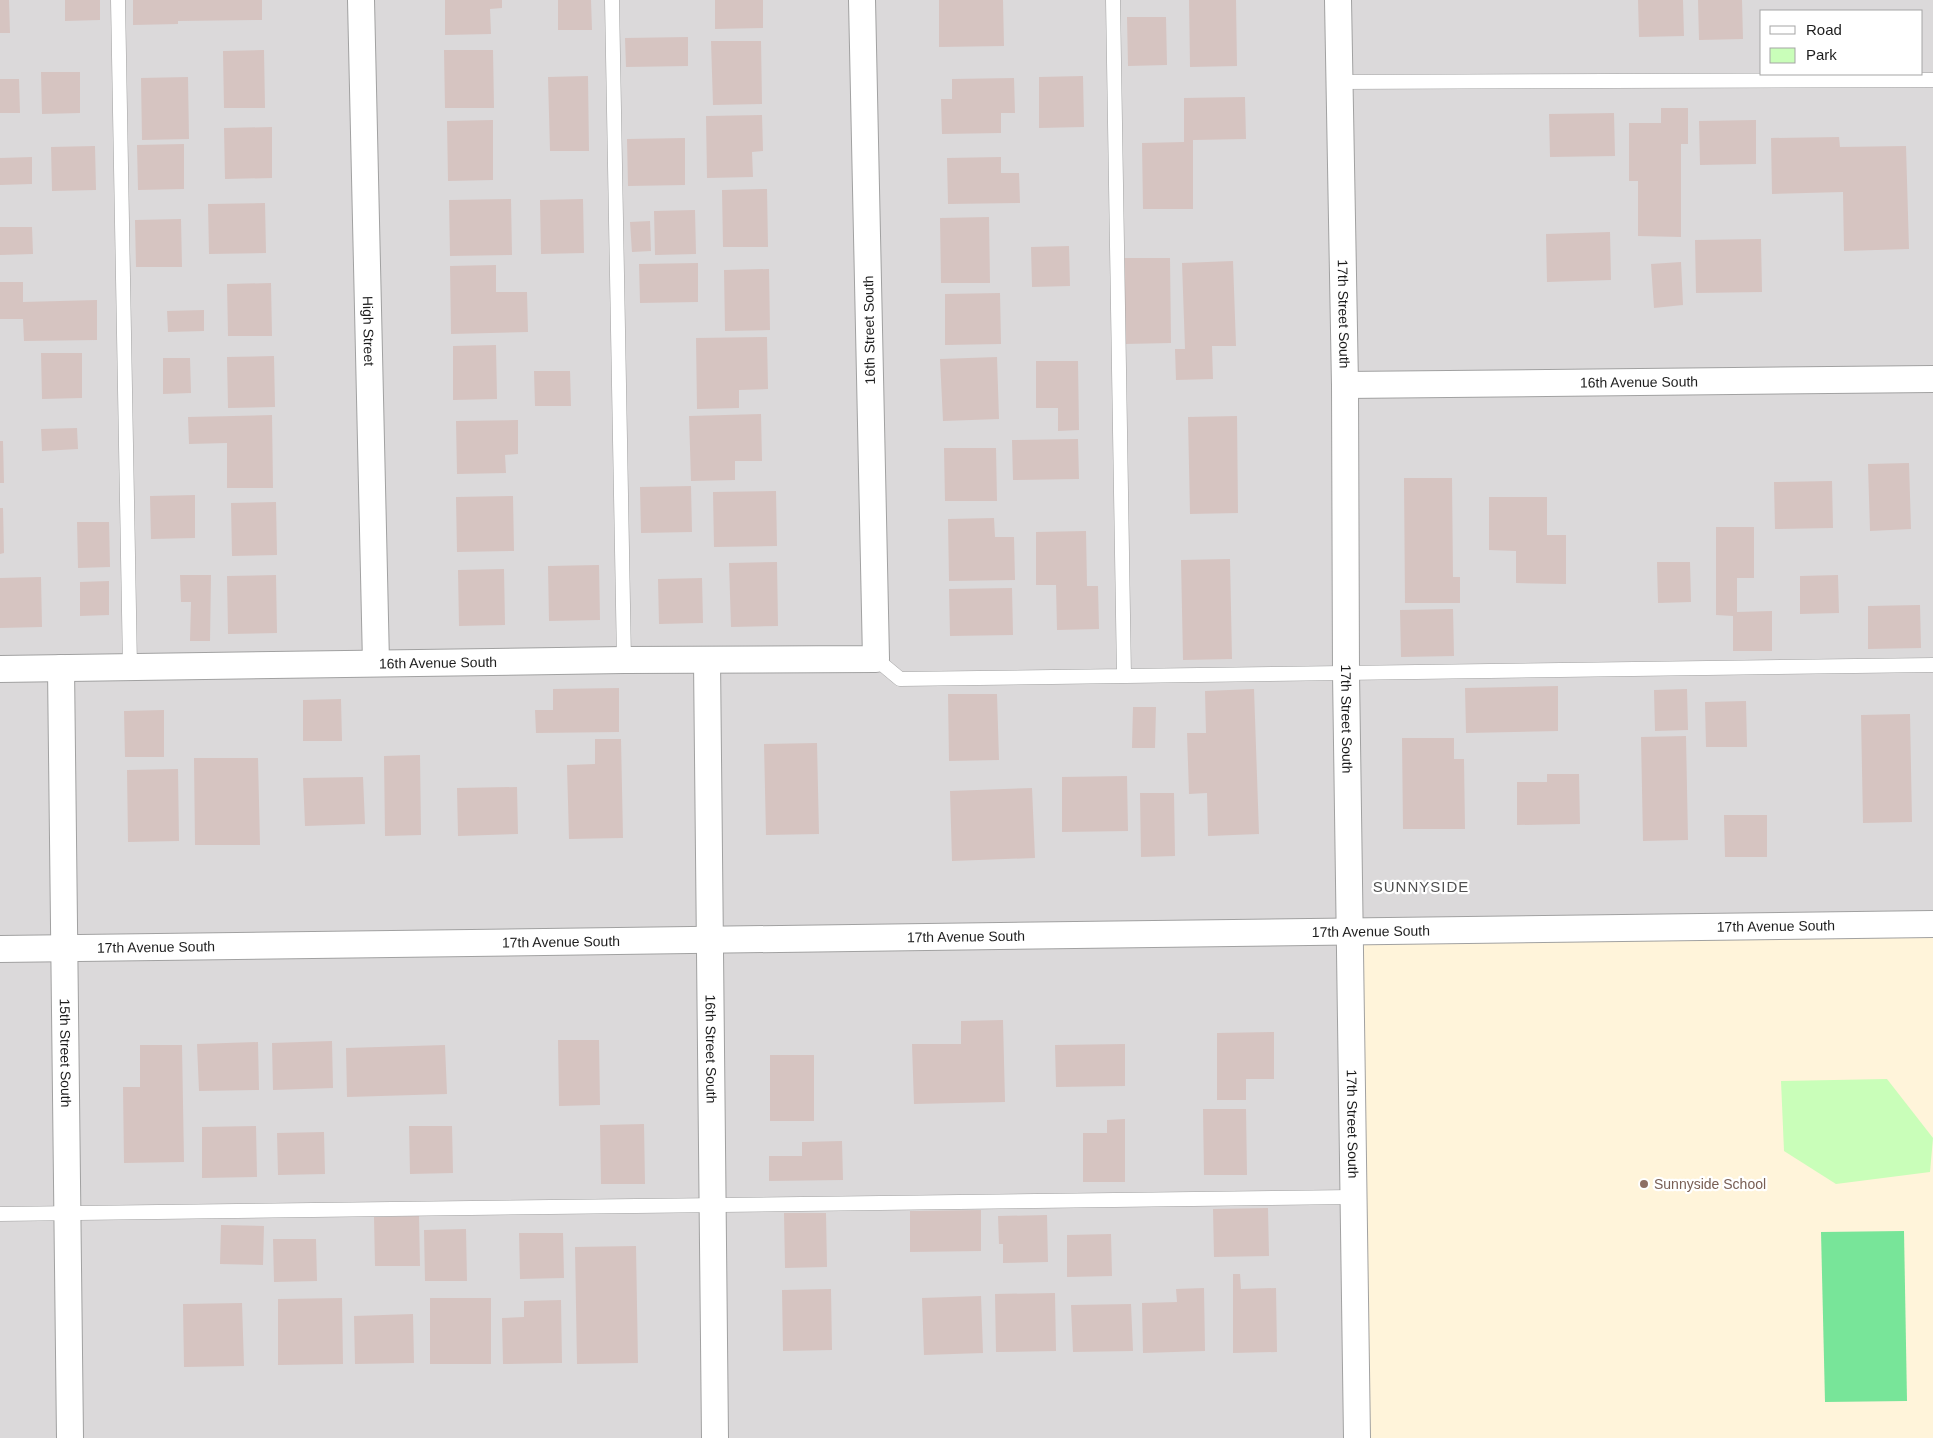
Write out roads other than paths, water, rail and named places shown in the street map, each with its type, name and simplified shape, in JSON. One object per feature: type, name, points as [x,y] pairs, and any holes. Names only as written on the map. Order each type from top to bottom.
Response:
[{"type":"street","name":"High Street","points":[[362,0],[376,663]]},
{"type":"street","name":"16th Street South","points":[[862,0],[876,659]]},
{"type":"street","name":"17th Street South","points":[[1338,0],[1345,385],[1346,673],[1357,1438]]},
{"type":"street","name":"16th Avenue South","points":[[1345,385],[1933,379]]},
{"type":"street","name":"16th Avenue South","points":[[0,669],[624,660],[876,659]]},
{"type":"street","name":"16th Street South","points":[[707,660],[715,1438]]},
{"type":"street","name":"15th Street South","points":[[61,668],[70,1438]]},
{"type":"street","name":"17th Avenue South","points":[[0,949],[1933,924]]},
{"type":"lane","points":[[118,0],[130,667]]},
{"type":"lane","points":[[612,0],[624,660]]},
{"type":"lane","points":[[1113,0],[1124,676]]},
{"type":"lane","points":[[1338,82],[1933,80]]},
{"type":"lane","points":[[876,659],[900,679],[1933,665]]},
{"type":"lane","points":[[0,1214],[714,1204],[1354,1198]]},
{"type":"place","name":"Sunnyside School","points":[[1644,1184]]},
{"type":"district","name":"SUNNYSIDE","points":[[1421,886]]}]
